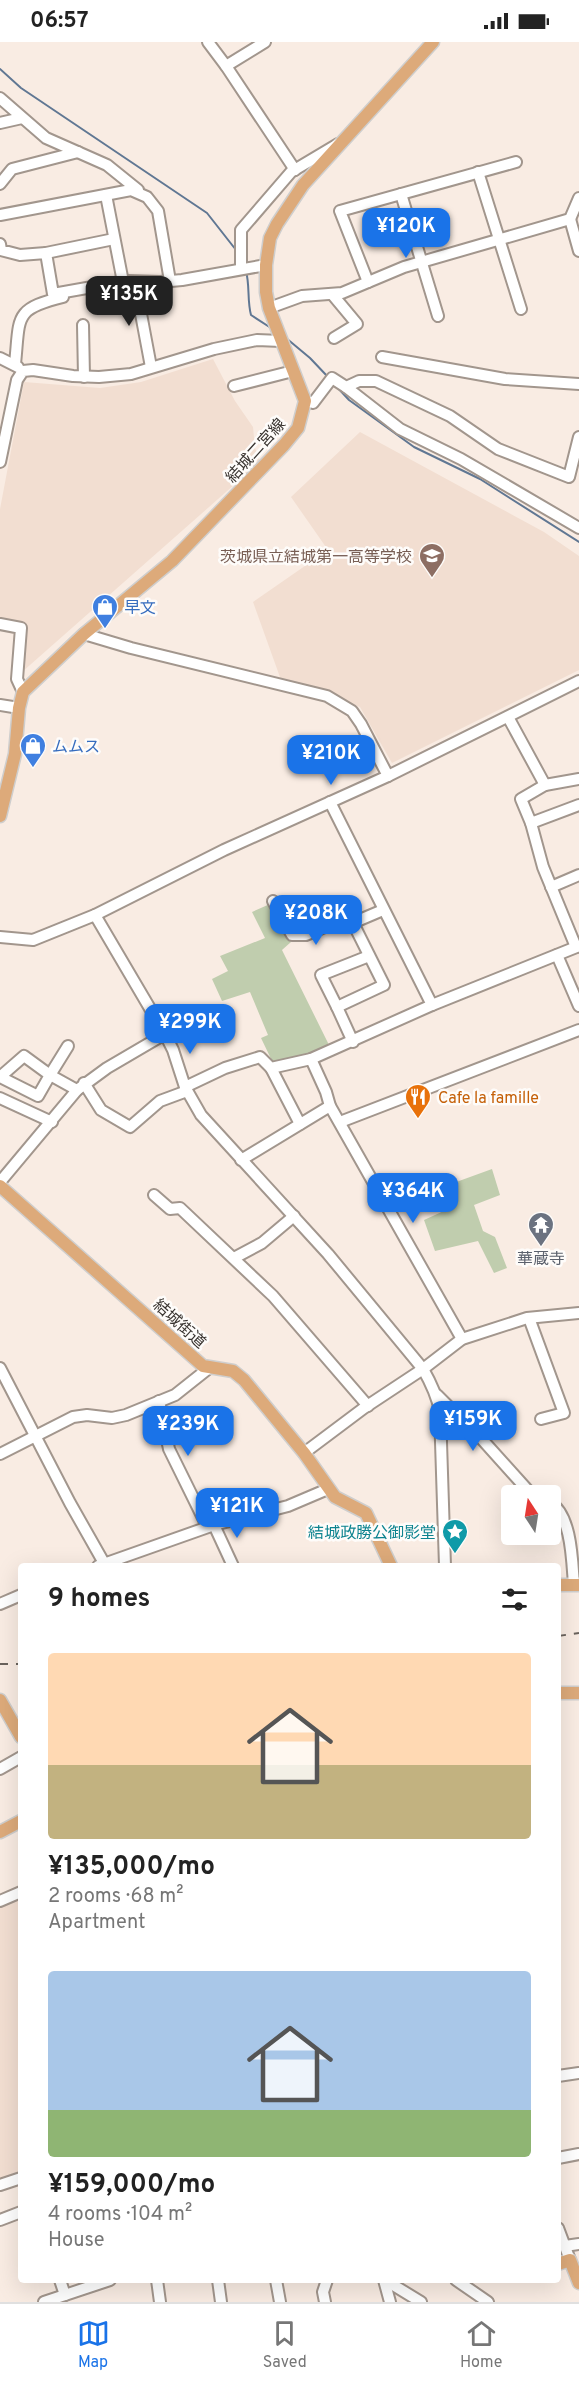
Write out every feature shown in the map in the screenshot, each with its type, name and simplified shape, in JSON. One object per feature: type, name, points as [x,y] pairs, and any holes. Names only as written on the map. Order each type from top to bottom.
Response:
[{"type":"main road","points":[[305,401],[269,308],[266,292],[266,265],[270,238],[303,185],[433,42]]},
{"type":"main road","name":"結城二宮線","points":[[23,692],[84,634],[172,561],[284,445],[298,428],[305,401]]},
{"type":"main road","points":[[0,816],[5,777],[15,754],[19,708],[23,692]]},
{"type":"main road","name":"結城街道","points":[[1,1188],[203,1366],[226,1369],[236,1373],[304,1453],[328,1489],[342,1502],[366,1513],[390,1563]]},
{"type":"main road","points":[[561,1585],[577,1585]]},
{"type":"main road","points":[[561,1693],[579,1693]]},
{"type":"main road","points":[[1,1703],[18,1732]]},
{"type":"main road","points":[[0,1832],[18,1823]]},
{"type":"main road","points":[[564,2262],[579,2283]]},
{"type":"street","points":[[208,42],[295,170]]},
{"type":"street","points":[[226,66],[266,42]]},
{"type":"street","points":[[0,98],[46,138],[107,165],[147,197],[158,211],[170,281]]},
{"type":"street","points":[[0,123],[22,118]]},
{"type":"street","points":[[241,269],[241,230],[295,170],[344,140]]},
{"type":"street","points":[[0,184],[12,169],[78,152]]},
{"type":"street","points":[[368,282],[340,211],[516,162]]},
{"type":"street","points":[[477,172],[521,309]]},
{"type":"street","points":[[0,215],[131,190],[147,197]]},
{"type":"street","points":[[401,194],[438,316]]},
{"type":"street","points":[[106,195],[123,282]]},
{"type":"street","points":[[579,198],[570,219],[579,251]]},
{"type":"street","points":[[269,308],[302,296],[342,293],[422,262],[570,219]]},
{"type":"street","points":[[0,244],[1,250],[20,255],[46,253],[114,239]]},
{"type":"street","points":[[46,253],[53,294],[123,282],[170,281],[266,265]]},
{"type":"street","points":[[135,282],[151,367]]},
{"type":"street","points":[[0,462],[18,380],[19,322],[26,309],[64,297],[66,292]]},
{"type":"street","points":[[332,294],[357,324],[334,338]]},
{"type":"street","points":[[83,325],[84,377]]},
{"type":"street","points":[[0,358],[19,368],[84,377],[131,374],[193,354],[257,340],[282,341]]},
{"type":"street","points":[[382,357],[505,379],[579,384]]},
{"type":"street","points":[[234,386],[293,371]]},
{"type":"street","points":[[305,401],[313,403],[332,378],[400,429],[462,459],[579,528]]},
{"type":"street","points":[[346,387],[359,381],[376,381],[450,416],[498,449],[569,477],[579,437]]},
{"type":"street","points":[[0,624],[21,628],[17,679],[23,692]]},
{"type":"street","points":[[84,634],[130,648],[327,696],[352,711],[388,776]]},
{"type":"street","points":[[0,937],[33,940],[95,915],[224,850],[388,776],[579,681]]},
{"type":"street","points":[[0,705],[19,708]]},
{"type":"street","points":[[508,717],[545,785]]},
{"type":"street","points":[[271,1068],[311,1059],[432,1005],[578,946],[551,887],[521,799],[545,785],[579,779]]},
{"type":"street","points":[[330,802],[432,1005]]},
{"type":"street","points":[[531,824],[579,805]]},
{"type":"street","points":[[551,887],[579,875]]},
{"type":"street","points":[[273,901],[292,935],[306,935],[336,922],[343,927],[383,910]]},
{"type":"street","points":[[95,915],[165,1034],[186,1089],[201,1115],[328,1254],[423,1369],[436,1394],[440,1411],[445,1563]]},
{"type":"street","points":[[337,1007],[384,985],[353,923]]},
{"type":"street","points":[[557,955],[579,1006]]},
{"type":"street","points":[[353,1042],[321,975],[369,956]]},
{"type":"street","points":[[340,1122],[579,1030]]},
{"type":"street","points":[[1,1188],[58,1110],[80,1087],[165,1034]]},
{"type":"street","points":[[68,1046],[50,1075],[80,1087],[101,1110],[130,1127],[160,1101],[225,1068],[260,1057],[271,1068],[300,1124]]},
{"type":"street","points":[[311,1059],[330,1106],[462,1339]]},
{"type":"street","points":[[0,1098],[51,1122]]},
{"type":"street","points":[[241,1160],[330,1106]]},
{"type":"street","points":[[154,1195],[170,1209],[180,1208],[273,1296],[368,1406]]},
{"type":"street","points":[[234,1258],[262,1243],[294,1216]]},
{"type":"street","points":[[304,1453],[462,1339],[530,1318],[579,1312]]},
{"type":"street","points":[[530,1318],[564,1413],[541,1419]]},
{"type":"street","points":[[0,1368],[100,1563]]},
{"type":"street","points":[[0,1454],[35,1434],[73,1418],[87,1415],[112,1418],[175,1395],[209,1368]]},
{"type":"street","points":[[436,1394],[448,1406],[460,1429],[470,1426],[523,1485]]},
{"type":"street","points":[[159,1401],[169,1449],[178,1470],[206,1524],[214,1525]]},
{"type":"street","points":[[107,1563],[214,1525],[288,1506],[328,1489]]},
{"type":"street","points":[[561,1514],[570,1540],[577,1585]]},
{"type":"street","points":[[214,1525],[233,1563]]},
{"type":"street","points":[[0,1604],[18,1596]]},
{"type":"street","points":[[0,1769],[18,1759]]},
{"type":"street","points":[[0,1901],[18,1893]]},
{"type":"street","points":[[561,2076],[579,2073]]},
{"type":"street","points":[[561,2157],[579,2154]]},
{"type":"street","points":[[0,2185],[18,2179]]},
{"type":"street","points":[[0,2220],[18,2213]]},
{"type":"street","points":[[561,2236],[565,2246],[564,2262]]},
{"type":"street","points":[[565,2246],[579,2244]]},
{"type":"street","points":[[61,2283],[65,2295]]},
{"type":"street","points":[[44,2302],[99,2283]]},
{"type":"street","points":[[157,2283],[160,2302]]},
{"type":"street","points":[[219,2283],[222,2302]]},
{"type":"street","points":[[277,2283],[280,2302]]},
{"type":"street","points":[[325,2302],[326,2283]]},
{"type":"street","points":[[386,2283],[390,2302]]},
{"type":"street","points":[[390,2283],[421,2302]]},
{"type":"street","points":[[460,2283],[488,2302]]},
{"type":"shaded area","points":[[213,359],[235,401],[253,427],[255,448],[260,462],[13,680],[17,631],[0,620],[0,509],[24,382],[100,388],[141,382]]},
{"type":"shaded area","name":"茨城県立結城第一高等学校","points":[[360,432],[544,532],[579,556],[579,670],[392,763],[360,707],[318,690],[281,680],[253,602],[328,550],[291,497]]},
{"type":"shaded area","points":[[18,1893],[18,2178],[0,2185],[0,1901]]},
{"type":"green space","points":[[270,904],[291,942],[282,950],[331,1049],[273,1063],[261,1038],[268,1035],[250,992],[222,1001],[212,979],[228,971],[220,956],[265,938],[252,912]]},
{"type":"green space","points":[[492,1169],[500,1195],[474,1205],[483,1231],[495,1237],[507,1268],[494,1273],[478,1241],[435,1251],[424,1220],[446,1210],[437,1189]]},
{"type":"waterway","points":[[0,69],[21,88],[207,213],[236,250]]},
{"type":"waterway","points":[[246,271],[251,315],[271,328]]},
{"type":"waterway","points":[[286,338],[328,377]]},
{"type":"waterway","points":[[337,387],[349,400],[414,447],[480,479],[579,542]]},
{"type":"railway","points":[[561,1636],[579,1633]]},
{"type":"railway","points":[[0,1664],[18,1664]]},
{"type":"place","name":"茨城県立結城第一高等学校","points":[[432,579]]},
{"type":"place","name":"早文","points":[[105,630]]},
{"type":"place","name":"ムムス","points":[[33,769]]},
{"type":"place","name":"Cafe la famille","points":[[418,1120]]},
{"type":"place","name":"華蔵寺","points":[[541,1248]]},
{"type":"place","name":"結城政勝公御影堂","points":[[455,1555]]}]
